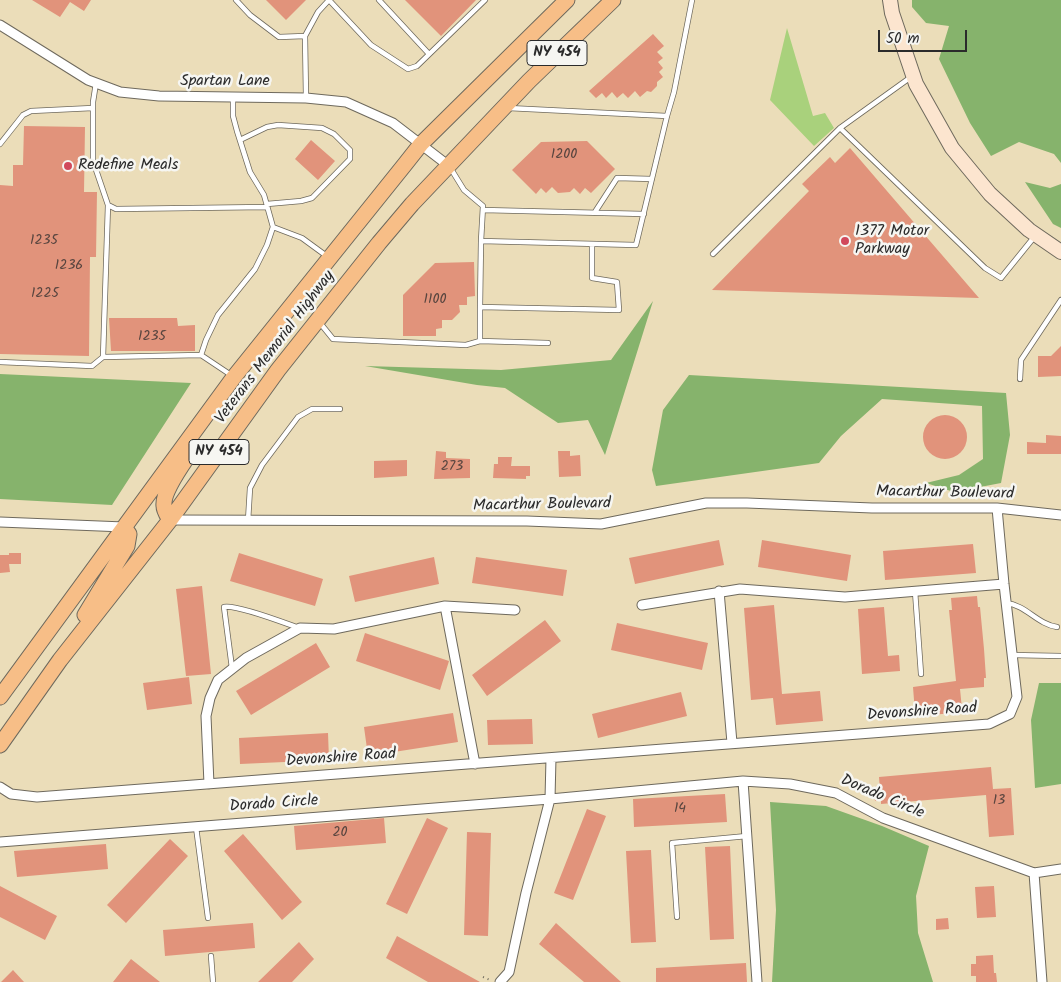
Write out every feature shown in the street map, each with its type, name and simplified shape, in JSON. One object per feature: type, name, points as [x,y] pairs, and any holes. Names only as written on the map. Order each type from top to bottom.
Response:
[{"type":"highway","name":"Veterans Memorial Highway","points":[[0,697],[234,377],[421,144],[567,0]]},
{"type":"highway","name":"Veterans Memorial Highway","points":[[0,745],[60,660],[170,520],[278,370],[379,243],[412,204],[503,108],[612,0]]},
{"type":"highway","points":[[170,520],[165,512],[165,496],[234,377]]},
{"type":"highway","points":[[37,693],[127,546],[129,534],[124,527]]},
{"type":"main road","points":[[890,0],[892,13],[916,84],[952,148],[990,194],[1036,234],[1061,252]]},
{"type":"street","name":"Spartan Lane","points":[[0,25],[88,80],[120,92],[159,96],[306,98],[346,102],[393,123],[449,166]]},
{"type":"street","name":"Macarthur Boulevard","points":[[170,520],[526,521],[601,524],[706,504],[747,503],[872,508],[997,508],[1061,515]]},
{"type":"street","name":"Devonshire Road","points":[[0,787],[11,794],[37,797],[551,758],[732,742],[989,724],[1010,714],[1017,697],[997,508]]},
{"type":"street","points":[[0,522],[124,527]]},
{"type":"street","points":[[642,606],[740,589],[845,597],[1004,584]]},
{"type":"street","points":[[719,592],[732,742]]},
{"type":"street","points":[[209,784],[206,716],[210,698],[218,680],[246,658],[300,628],[334,629],[445,606],[515,610]]},
{"type":"street","points":[[445,606],[475,764]]},
{"type":"street","points":[[500,982],[509,972],[526,893],[550,799],[551,758]]},
{"type":"street","points":[[743,781],[757,982]]},
{"type":"street","name":"Dorado Circle","points":[[0,842],[550,799],[743,781],[790,784],[836,793],[883,818],[1034,873]]},
{"type":"street","points":[[1042,982],[1034,873],[1061,869]]},
{"type":"lane","points":[[236,0],[250,16],[278,37],[306,36]]},
{"type":"lane","points":[[306,98],[306,36],[318,12],[329,0],[371,45],[408,69],[417,66],[485,0]]},
{"type":"lane","points":[[379,0],[429,54]]},
{"type":"lane","points":[[481,241],[636,245],[674,92],[692,0]]},
{"type":"lane","points":[[713,254],[840,128],[913,76]]},
{"type":"lane","points":[[96,83],[93,108],[93,161],[108,205],[103,357]]},
{"type":"lane","points":[[201,355],[218,315],[255,269],[267,245],[273,227],[264,195],[250,172],[240,140],[233,116],[233,97]]},
{"type":"lane","points":[[0,144],[22,116],[31,111],[93,108]]},
{"type":"lane","points":[[503,108],[667,116]]},
{"type":"lane","points":[[108,205],[116,208],[267,206],[301,201],[312,198],[350,159],[350,150],[334,134],[322,128],[273,126],[240,140]]},
{"type":"lane","points":[[840,128],[985,268],[1001,278],[1036,234]]},
{"type":"lane","points":[[449,166],[464,190],[483,206],[480,340]]},
{"type":"lane","points":[[595,212],[617,178],[652,179]]},
{"type":"lane","points":[[483,210],[644,214]]},
{"type":"lane","points":[[273,227],[302,238],[329,258]]},
{"type":"lane","points":[[480,307],[619,310],[617,282],[592,278],[592,244]]},
{"type":"lane","points":[[1020,379],[1021,360],[1061,302]]},
{"type":"lane","points":[[318,320],[333,340],[466,345],[480,340],[548,343]]},
{"type":"lane","points":[[0,362],[92,366],[103,357],[201,355],[234,377]]},
{"type":"lane","points":[[248,520],[250,488],[262,465],[298,416],[312,409],[340,409]]},
{"type":"lane","points":[[915,591],[921,674]]},
{"type":"lane","points":[[1006,603],[1019,606],[1040,620],[1057,627]]},
{"type":"lane","points":[[232,669],[224,607],[228,606],[300,628]]},
{"type":"lane","points":[[1012,655],[1061,656]]},
{"type":"lane","points":[[196,826],[208,918]]},
{"type":"lane","points":[[677,917],[672,843],[747,836]]},
{"type":"lane","points":[[211,956],[213,982]]},
{"type":"path","points":[[483,977],[493,982]]},
{"type":"green space","points":[[912,0],[1061,0],[1061,163],[1054,154],[1019,142],[991,156],[970,123],[939,59],[949,26],[926,23],[912,7]]},
{"type":"green space","points":[[787,28],[813,116],[825,113],[834,128],[814,146],[770,100]]},
{"type":"green space","points":[[1025,182],[1050,188],[1061,184],[1061,228],[1053,224]]},
{"type":"green space","points":[[653,301],[605,455],[588,420],[558,423],[505,388],[365,366],[501,370],[611,360]]},
{"type":"green space","points":[[0,374],[191,383],[112,505],[0,499]]},
{"type":"green space","points":[[689,375],[1006,393],[1010,435],[1001,483],[954,492],[926,483],[959,475],[983,459],[982,406],[882,399],[841,436],[819,463],[656,486],[652,470],[663,410]]},
{"type":"green space","points":[[1039,683],[1061,683],[1061,784],[1035,788],[1031,720]]},
{"type":"green space","points":[[770,802],[826,806],[882,826],[929,846],[916,896],[918,933],[933,982],[772,982],[776,910]]},
{"type":"building","points":[[32,0],[91,0],[84,11],[70,2],[60,17]]},
{"type":"building","points":[[266,0],[306,0],[286,20]]},
{"type":"building","points":[[405,0],[476,0],[441,36]]},
{"type":"building","points":[[653,34],[664,46],[657,52],[663,58],[658,62],[663,68],[659,72],[663,77],[657,82],[657,86],[651,92],[647,91],[640,97],[635,91],[628,98],[623,93],[617,98],[612,92],[606,98],[602,93],[596,98],[589,91]]},
{"type":"building","points":[[24,126],[85,127],[84,192],[97,192],[96,257],[90,257],[89,356],[0,354],[0,185],[13,186],[13,165],[23,165]]},
{"type":"building","points":[[311,140],[335,161],[318,180],[295,159]]},
{"type":"building","points":[[587,141],[615,169],[591,193],[585,188],[580,194],[574,188],[570,192],[558,193],[552,187],[546,193],[541,188],[536,194],[512,170],[541,142]]},
{"type":"building","name":"1377 Motor Parkway","points":[[850,148],[979,298],[712,290],[809,191],[802,184],[830,157],[835,163]]},
{"type":"building","points":[[474,262],[475,296],[467,297],[467,305],[459,305],[460,312],[452,320],[442,320],[442,328],[436,329],[436,336],[403,336],[403,295],[435,263]]},
{"type":"building","points":[[109,318],[177,318],[178,326],[195,325],[195,351],[111,351]]},
{"type":"building","points":[[1061,346],[1061,376],[1038,377],[1038,356],[1051,356]]},
{"type":"building","points":[[945,415],[957,419],[963,425],[967,437],[963,449],[957,455],[945,459],[933,455],[927,449],[923,437],[927,425],[933,419]]},
{"type":"building","points":[[1046,435],[1061,436],[1061,454],[1027,454],[1027,442],[1046,443]]},
{"type":"building","points":[[436,451],[446,452],[446,458],[470,459],[470,478],[434,479]]},
{"type":"building","points":[[558,451],[570,451],[570,456],[580,455],[581,476],[559,477]]},
{"type":"building","points":[[498,457],[512,457],[511,466],[530,466],[530,476],[526,476],[526,479],[493,478],[494,464],[498,464]]},
{"type":"building","points":[[407,460],[407,476],[374,478],[374,461]]},
{"type":"building","points":[[719,540],[724,565],[635,584],[629,558]]},
{"type":"building","points":[[762,540],[851,555],[847,581],[758,567]]},
{"type":"building","points":[[973,544],[976,573],[885,580],[883,551]]},
{"type":"building","points":[[9,553],[21,553],[21,564],[9,564],[10,572],[0,573],[0,555],[9,555]]},
{"type":"building","points":[[239,553],[323,579],[315,606],[230,581]]},
{"type":"building","points":[[434,557],[439,584],[355,602],[349,576]]},
{"type":"building","points":[[476,557],[567,570],[563,596],[472,583]]},
{"type":"building","points":[[202,586],[211,674],[186,676],[176,589]]},
{"type":"building","points":[[977,596],[978,607],[980,607],[984,649],[986,678],[984,678],[984,687],[960,689],[962,709],[952,710],[952,713],[922,716],[921,712],[915,713],[913,687],[956,681],[949,610],[952,610],[951,598]]},
{"type":"building","points":[[774,605],[782,694],[820,691],[823,721],[776,725],[773,698],[751,700],[744,608]]},
{"type":"building","points":[[884,607],[888,656],[899,655],[900,671],[862,674],[858,609]]},
{"type":"building","points":[[545,620],[561,641],[487,696],[472,675]]},
{"type":"building","points":[[617,623],[708,643],[702,670],[611,650]]},
{"type":"building","points":[[365,633],[449,661],[440,690],[356,661]]},
{"type":"building","points":[[316,643],[330,667],[251,715],[236,691]]},
{"type":"building","points":[[189,677],[192,704],[147,710],[143,683]]},
{"type":"building","points":[[681,692],[687,716],[598,738],[592,714]]},
{"type":"building","points":[[453,713],[458,742],[368,756],[364,727]]},
{"type":"building","points":[[532,719],[533,744],[488,745],[487,720]]},
{"type":"building","points":[[328,733],[329,760],[240,764],[239,738]]},
{"type":"building","points":[[991,767],[993,789],[1011,788],[1014,835],[989,837],[986,795],[881,804],[881,800],[875,801],[874,792],[880,791],[879,777]]},
{"type":"building","points":[[725,794],[727,822],[634,827],[633,799]]},
{"type":"building","points":[[587,809],[606,816],[573,900],[554,893]]},
{"type":"building","points":[[384,818],[386,843],[296,850],[294,826]]},
{"type":"building","points":[[427,818],[448,828],[407,914],[386,904]]},
{"type":"building","points":[[467,832],[491,833],[488,936],[464,935]]},
{"type":"building","points":[[243,834],[302,902],[282,920],[224,851]]},
{"type":"building","points":[[170,839],[188,856],[126,923],[107,905]]},
{"type":"building","points":[[106,844],[108,869],[17,877],[14,851]]},
{"type":"building","points":[[730,846],[734,939],[710,940],[705,847]]},
{"type":"building","points":[[651,850],[656,942],[631,943],[626,851]]},
{"type":"building","points":[[0,886],[57,916],[45,940],[0,917]]},
{"type":"building","points":[[994,886],[996,917],[977,918],[975,887]]},
{"type":"building","points":[[948,918],[949,929],[936,930],[936,919]]},
{"type":"building","points":[[253,923],[255,948],[165,956],[163,930]]},
{"type":"building","points":[[556,923],[621,982],[584,982],[539,944]]},
{"type":"building","points":[[397,936],[480,982],[428,982],[386,958]]},
{"type":"building","points":[[299,942],[314,959],[292,982],[258,982]]},
{"type":"building","points":[[993,955],[994,973],[996,973],[997,982],[976,982],[976,976],[971,976],[971,964],[976,964],[976,956]]},
{"type":"building","points":[[131,959],[160,982],[113,982]]},
{"type":"building","points":[[746,963],[747,982],[656,982],[656,968]]},
{"type":"building","points":[[13,970],[24,982],[1,982]]},
{"type":"place","name":"Redefine Meals","points":[[68,166]]},
{"type":"place","name":"1377 Motor Parkway","points":[[845,241]]}]
